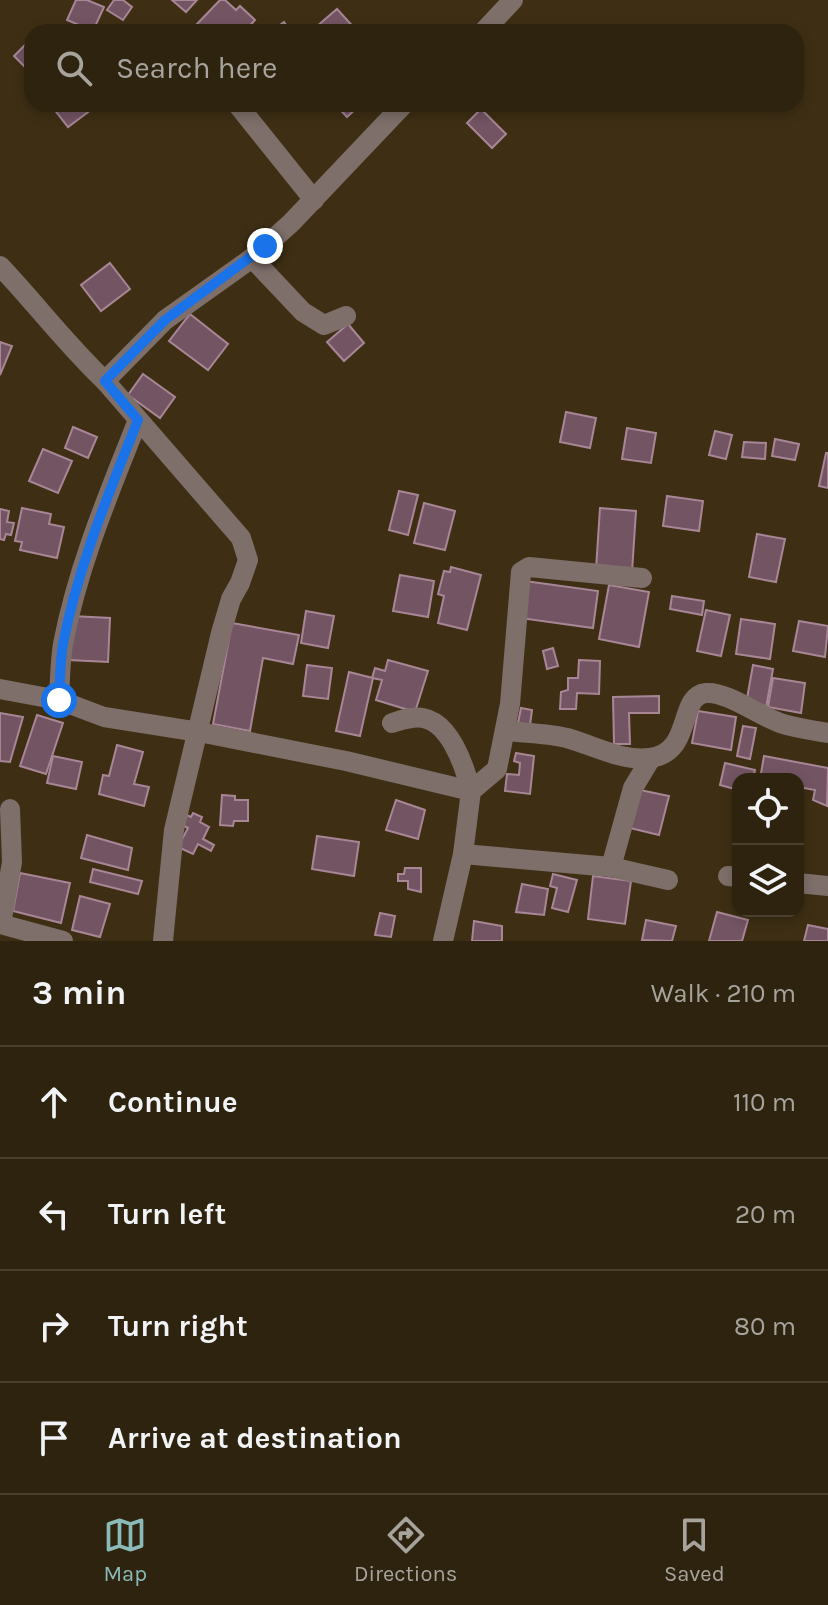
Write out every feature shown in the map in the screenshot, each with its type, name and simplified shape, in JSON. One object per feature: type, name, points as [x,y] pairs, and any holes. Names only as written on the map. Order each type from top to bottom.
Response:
[{"type":"street","points":[[490,24],[513,0]]},
{"type":"street","points":[[243,112],[314,200]]},
{"type":"street","points":[[105,381],[165,320],[252,258],[314,200],[396,112]]},
{"type":"street","points":[[252,258],[303,312],[324,325],[346,316]]},
{"type":"street","points":[[0,266],[241,538],[248,560],[231,599],[174,830],[163,941]]},
{"type":"street","points":[[59,700],[63,647],[76,589],[97,522],[138,420]]},
{"type":"street","points":[[471,791],[497,769],[516,650],[521,572],[529,567],[642,578]]},
{"type":"street","points":[[0,689],[59,700],[104,717],[346,761],[471,791]]},
{"type":"street","points":[[505,731],[564,737],[618,755],[651,758],[671,749],[684,730],[687,709],[693,699],[704,693],[717,694],[781,724],[828,733]]},
{"type":"street","points":[[392,723],[411,717],[428,719],[441,730],[455,746],[471,791],[463,854],[443,941]]},
{"type":"street","points":[[611,867],[633,788],[651,758]]},
{"type":"street","points":[[10,809],[12,862],[0,924],[63,941]]},
{"type":"street","points":[[463,854],[611,867],[668,880]]},
{"type":"street","points":[[804,884],[828,886]]},
{"type":"building","points":[[76,0],[87,0],[104,7],[96,24],[76,24],[67,20]]},
{"type":"building","points":[[114,0],[123,0],[132,7],[123,20],[107,10]]},
{"type":"building","points":[[172,0],[197,0],[186,12]]},
{"type":"building","points":[[220,0],[225,0],[236,10],[240,6],[255,20],[251,24],[197,24]]},
{"type":"building","points":[[337,9],[351,24],[320,24]]},
{"type":"building","points":[[24,46],[24,66],[14,56]]},
{"type":"building","points":[[56,112],[88,112],[68,127]]},
{"type":"building","points":[[478,112],[484,112],[506,134],[492,148],[467,123]]},
{"type":"building","points":[[110,263],[130,289],[101,311],[81,285]]},
{"type":"building","points":[[190,314],[228,344],[208,370],[169,341]]},
{"type":"building","points":[[348,324],[364,343],[344,361],[327,342]]},
{"type":"building","points":[[0,342],[12,346],[0,375]]},
{"type":"building","points":[[143,374],[175,397],[160,418],[128,395]]},
{"type":"building","points":[[566,412],[596,418],[590,448],[560,442]]},
{"type":"building","points":[[73,427],[97,437],[88,458],[65,448]]},
{"type":"building","points":[[627,428],[656,433],[651,463],[622,459]]},
{"type":"building","points":[[715,431],[732,435],[726,459],[709,455]]},
{"type":"building","points":[[775,439],[799,444],[795,460],[772,456]]},
{"type":"building","points":[[744,442],[766,443],[765,459],[742,457]]},
{"type":"building","points":[[43,449],[72,461],[58,493],[29,481]]},
{"type":"building","points":[[828,453],[828,488],[819,486]]},
{"type":"building","points":[[399,491],[418,495],[408,535],[389,530]]},
{"type":"building","points":[[667,496],[703,501],[699,531],[663,526]]},
{"type":"building","points":[[424,503],[455,511],[445,550],[414,543]]},
{"type":"building","points":[[22,508],[51,514],[49,524],[64,527],[57,558],[20,550],[22,542],[15,541]]},
{"type":"building","points":[[600,508],[636,511],[632,572],[596,569]]},
{"type":"building","points":[[0,509],[9,511],[7,522],[14,523],[11,535],[6,534],[4,540],[0,539]]},
{"type":"building","points":[[757,534],[785,539],[776,582],[749,577]]},
{"type":"building","points":[[451,567],[481,575],[467,630],[438,623],[444,596],[438,594],[444,571],[450,572]]},
{"type":"building","points":[[400,575],[434,581],[428,617],[393,611]]},
{"type":"building","points":[[525,581],[598,591],[593,628],[520,618]]},
{"type":"building","points":[[609,585],[649,592],[639,647],[599,639]]},
{"type":"building","points":[[672,596],[704,601],[702,615],[670,609]]},
{"type":"building","points":[[706,610],[730,615],[721,656],[697,651]]},
{"type":"building","points":[[306,611],[334,616],[328,648],[301,643]]},
{"type":"building","points":[[72,616],[110,618],[108,662],[69,660]]},
{"type":"building","points":[[741,619],[775,624],[770,659],[736,654]]},
{"type":"building","points":[[799,621],[828,626],[825,657],[793,651]]},
{"type":"building","points":[[232,623],[299,635],[293,664],[263,658],[250,731],[213,724]]},
{"type":"building","points":[[553,648],[558,666],[547,669],[543,651]]},
{"type":"building","points":[[388,660],[428,671],[415,712],[376,700],[382,680],[372,678],[375,668],[385,671]]},
{"type":"building","points":[[579,660],[600,661],[599,694],[577,693],[576,709],[560,709],[561,692],[568,690],[568,678],[578,678]]},
{"type":"building","points":[[307,665],[332,668],[328,699],[303,696]]},
{"type":"building","points":[[753,665],[773,669],[766,708],[746,704]]},
{"type":"building","points":[[349,672],[373,678],[360,736],[336,731]]},
{"type":"building","points":[[773,678],[805,683],[801,713],[768,707]]},
{"type":"building","points":[[659,696],[659,713],[629,713],[630,744],[614,744],[613,697]]},
{"type":"building","points":[[521,708],[532,710],[530,725],[518,723]]},
{"type":"building","points":[[698,711],[736,717],[731,750],[692,743]]},
{"type":"building","points":[[0,713],[23,717],[10,762],[0,761]]},
{"type":"building","points":[[37,715],[63,723],[46,774],[20,766]]},
{"type":"building","points":[[743,726],[756,728],[750,759],[737,756]]},
{"type":"building","points":[[117,745],[143,752],[134,784],[149,787],[144,806],[99,794],[103,775],[109,776]]},
{"type":"building","points":[[516,753],[534,756],[530,794],[505,791],[507,774],[519,775],[520,763],[514,761]]},
{"type":"building","points":[[53,756],[82,762],[76,789],[47,783]]},
{"type":"building","points":[[764,756],[828,768],[827,806],[813,800],[815,790],[804,788],[804,773],[761,773]]},
{"type":"building","points":[[725,763],[755,770],[754,773],[732,773],[732,788],[720,785]]},
{"type":"building","points":[[640,790],[669,796],[659,835],[630,828]]},
{"type":"building","points":[[222,795],[235,796],[235,800],[248,800],[248,821],[234,821],[233,826],[220,825]]},
{"type":"building","points":[[396,800],[425,810],[418,839],[386,830]]},
{"type":"building","points":[[182,813],[202,817],[200,822],[209,827],[203,839],[214,845],[211,851],[198,844],[193,854],[178,847],[188,828],[177,822]]},
{"type":"building","points":[[87,835],[132,848],[128,870],[81,858]]},
{"type":"building","points":[[317,836],[359,842],[354,876],[312,869]]},
{"type":"building","points":[[405,868],[421,868],[421,892],[408,889],[408,881],[398,881],[398,874],[404,874]]},
{"type":"building","points":[[93,869],[142,881],[138,894],[90,882]]},
{"type":"building","points":[[20,873],[70,883],[61,923],[13,911]]},
{"type":"building","points":[[553,874],[577,880],[568,912],[552,908],[557,888],[550,886]]},
{"type":"building","points":[[593,876],[631,881],[625,924],[588,919]]},
{"type":"building","points":[[522,884],[548,889],[544,915],[516,912]]},
{"type":"building","points":[[80,896],[110,904],[100,937],[72,930]]},
{"type":"building","points":[[717,912],[748,920],[742,941],[709,941]]},
{"type":"building","points":[[380,913],[395,916],[391,937],[375,935]]},
{"type":"building","points":[[646,920],[676,926],[672,941],[642,940]]},
{"type":"building","points":[[474,921],[502,926],[502,941],[472,941]]},
{"type":"building","points":[[808,925],[828,929],[828,941],[804,941]]},
{"type":"route","points":[[59,700],[63,647],[76,589],[97,522],[138,420],[105,381],[165,320],[265,246]]}]
